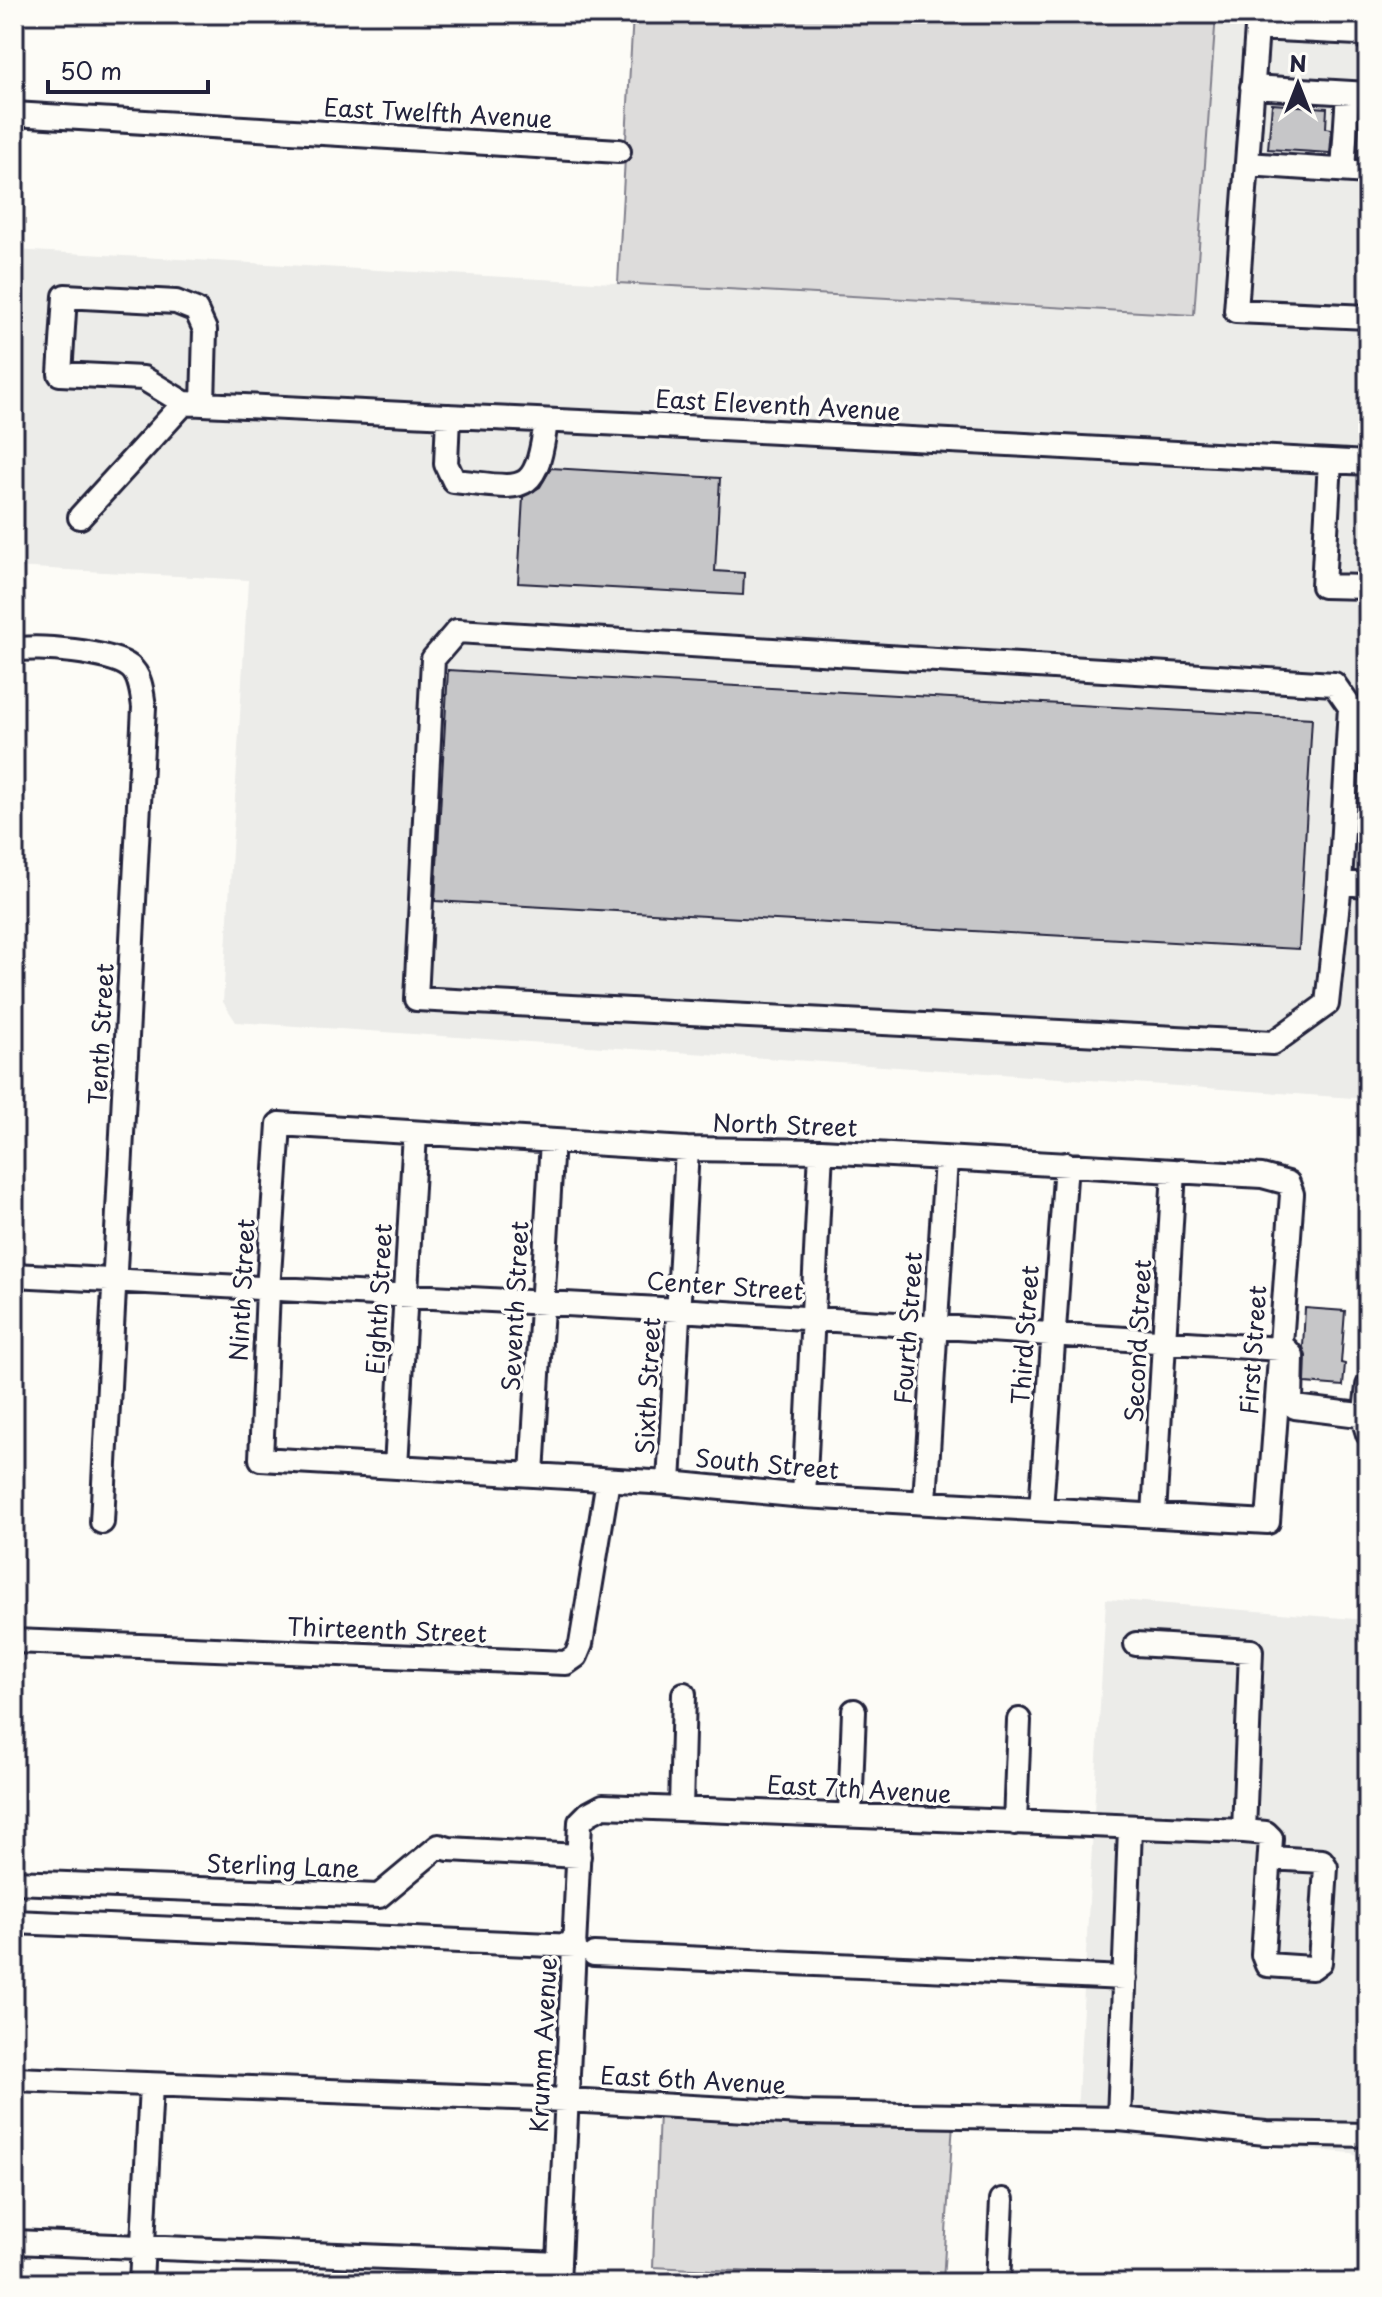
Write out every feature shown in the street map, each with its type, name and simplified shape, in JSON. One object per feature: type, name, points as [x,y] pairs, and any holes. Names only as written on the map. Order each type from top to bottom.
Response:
[{"type":"street","points":[[1365,33],[1257,28],[1236,311],[1368,317]]},
{"type":"street","points":[[1252,87],[1358,93],[1343,170]]},
{"type":"street","name":"East Twelfth Avenue","points":[[14,114],[619,151]]},
{"type":"street","points":[[1247,164],[1368,172]]},
{"type":"street","points":[[80,517],[194,403],[205,330],[196,310],[176,302],[65,296],[60,374],[143,378],[194,403]]},
{"type":"street","name":"East Eleventh Avenue","points":[[194,403],[1368,463]]},
{"type":"street","points":[[448,416],[446,464],[454,481],[514,487],[533,477],[541,457],[546,421]]},
{"type":"street","points":[[1330,461],[1323,586],[1368,587]]},
{"type":"street","points":[[457,631],[1334,684],[1350,707],[1340,883],[1327,1004],[1273,1043],[416,999],[433,659],[457,631]]},
{"type":"street","name":"Tenth Street","points":[[16,649],[93,653],[130,667],[141,685],[143,696],[102,1522]]},
{"type":"street","points":[[1340,883],[1368,885]]},
{"type":"street","name":"North Street","points":[[279,1124],[687,1149],[821,1151],[1066,1164],[1262,1176],[1288,1183]]},
{"type":"street","name":"Ninth Street","points":[[261,1459],[279,1124]]},
{"type":"street","name":"Eighth Street","points":[[396,1467],[415,1134]]},
{"type":"street","name":"Seventh Street","points":[[532,1474],[552,1141]]},
{"type":"street","name":"Sixth Street","points":[[669,1483],[687,1149]]},
{"type":"street","points":[[804,1496],[821,1151]]},
{"type":"street","name":"Fourth Street","points":[[925,1501],[946,1159]]},
{"type":"street","name":"Third Street","points":[[1041,1509],[1066,1164]]},
{"type":"street","name":"Second Street","points":[[1154,1515],[1174,1171]]},
{"type":"street","name":"First Street","points":[[1268,1522],[1292,1194],[1288,1183]]},
{"type":"street","name":"Center Street","points":[[14,1275],[543,1302],[1280,1349]]},
{"type":"street","points":[[1280,1349],[1287,1350],[1292,1356],[1291,1402],[1295,1407],[1351,1412],[1359,1415],[1366,1427]]},
{"type":"street","points":[[1366,1427],[1368,1386]]},
{"type":"street","name":"South Street","points":[[261,1459],[669,1483],[804,1496],[1268,1522]]},
{"type":"street","name":"Thirteenth Street","points":[[14,1641],[566,1663],[576,1656],[581,1644],[608,1480]]},
{"type":"street","points":[[1136,1644],[1251,1651],[1244,1831],[1266,1833],[1271,1838],[1263,1955],[1267,1965],[1312,1968],[1320,1962],[1326,1867],[1322,1861],[1270,1858]]},
{"type":"street","points":[[681,1808],[684,1694]]},
{"type":"street","points":[[850,1815],[854,1711]]},
{"type":"street","points":[[1015,1823],[1019,1720]]},
{"type":"street","name":"East 7th Avenue","points":[[588,1814],[603,1806],[681,1808],[1244,1831]]},
{"type":"street","name":"Krumm Avenue","points":[[559,2274],[567,2100],[584,1950],[580,1822],[588,1814]]},
{"type":"street","points":[[1119,2119],[1130,1828]]},
{"type":"street","name":"Sterling Lane","points":[[14,1882],[379,1896],[439,1846],[579,1856]]},
{"type":"street","points":[[14,1922],[1125,1978]]},
{"type":"street","name":"East 6th Avenue","points":[[14,2079],[567,2100],[801,2113],[1119,2119],[1266,2133],[1368,2135]]},
{"type":"street","points":[[141,2283],[151,2085]]},
{"type":"street","points":[[998,2283],[1002,2200]]},
{"type":"street","points":[[14,2242],[143,2247],[559,2274]]},
{"type":"shaded area","points":[[633,14],[1216,14],[1194,315],[618,283]]},
{"type":"shaded area","points":[[1216,14],[1368,14],[1368,1099],[236,1022],[223,1002],[248,580],[14,567],[14,250],[1193,315]]},
{"type":"shaded area","points":[[1106,1599],[1368,1620],[1368,2172],[1367,2167],[1352,2153],[1076,2131]]},
{"type":"shaded area","points":[[659,2112],[953,2122],[943,2281],[653,2267]]},
{"type":"building","points":[[1272,104],[1327,108],[1326,128],[1332,129],[1330,153],[1268,149]]},
{"type":"building","points":[[551,468],[720,478],[715,571],[744,573],[743,595],[518,583],[523,497],[540,487]]},
{"type":"building","points":[[448,670],[1312,718],[1299,949],[435,901]]},
{"type":"building","points":[[1305,1308],[1345,1311],[1341,1363],[1345,1364],[1343,1386],[1305,1383]]}]
